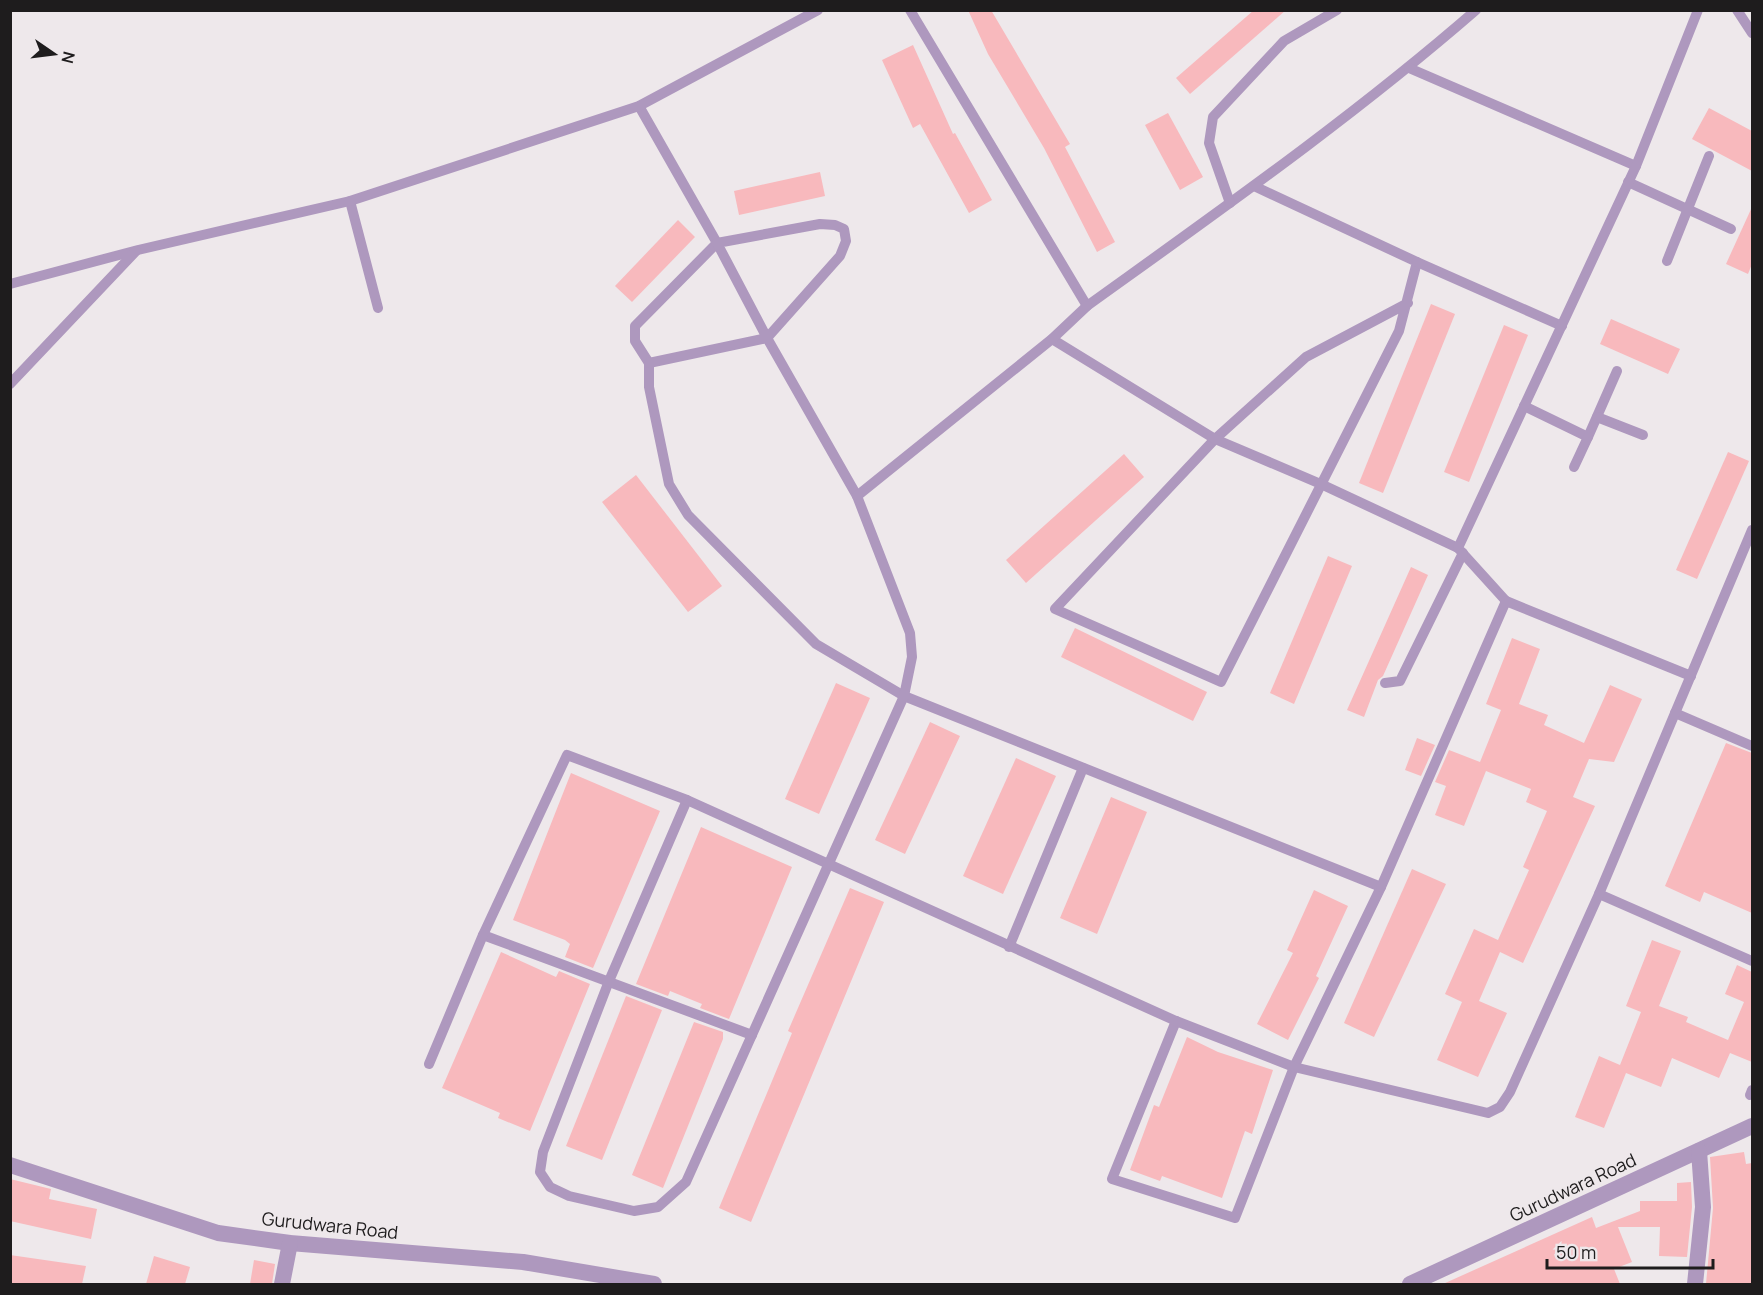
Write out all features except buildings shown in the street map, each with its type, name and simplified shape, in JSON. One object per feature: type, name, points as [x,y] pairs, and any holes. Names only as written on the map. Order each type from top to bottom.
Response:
[{"type":"street","name":"Gurudwara Road","points":[[1410,1284],[1424,1281],[1752,1126]]},
{"type":"street","points":[[1695,1284],[1703,1206],[1699,1151]]},
{"type":"street","name":"Gurudwara Road","points":[[10,1165],[218,1233],[290,1243],[523,1262],[563,1277],[654,1284]]},
{"type":"street","points":[[282,1284],[290,1243]]},
{"type":"lane","points":[[10,284],[138,250],[350,201],[639,106],[818,10]]},
{"type":"lane","points":[[910,10],[1087,306]]},
{"type":"lane","points":[[1230,203],[1209,143],[1213,117],[1284,41],[1337,10]]},
{"type":"lane","points":[[857,496],[1052,339],[1087,306],[1254,186],[1409,69],[1476,10]]},
{"type":"lane","points":[[1385,683],[1400,681],[1461,551],[1524,406],[1636,166],[1698,10]]},
{"type":"lane","points":[[1737,10],[1752,33]]},
{"type":"lane","points":[[1409,69],[1636,166]]},
{"type":"lane","points":[[639,106],[857,496],[910,633],[912,657],[904,696],[686,1182],[658,1207],[634,1211],[569,1196],[550,1187],[540,1172],[543,1152],[609,981],[687,800]]},
{"type":"lane","points":[[1667,261],[1709,156]]},
{"type":"lane","points":[[1628,182],[1731,229]]},
{"type":"lane","points":[[1254,186],[1562,326]]},
{"type":"lane","points":[[350,201],[378,308]]},
{"type":"lane","points":[[649,363],[767,338],[840,256],[846,241],[844,229],[835,225],[820,224],[717,243],[635,326],[635,341],[649,363],[649,387],[669,484],[688,515],[816,644],[904,696],[1381,888]]},
{"type":"lane","points":[[10,384],[138,250]]},
{"type":"lane","points":[[1408,303],[1306,357],[1215,439],[1055,609],[1221,682],[1323,485],[1399,331],[1408,303],[1417,262]]},
{"type":"lane","points":[[1052,339],[1215,439],[1323,485],[1461,551],[1506,601],[1691,676]]},
{"type":"lane","points":[[1574,467],[1617,371]]},
{"type":"lane","points":[[1524,406],[1588,437]]},
{"type":"lane","points":[[1597,417],[1643,435]]},
{"type":"lane","points":[[429,1064],[483,935],[567,755],[687,800],[828,866],[1176,1021],[1294,1067],[1488,1113],[1500,1107],[1510,1092],[1599,894],[1752,530]]},
{"type":"lane","points":[[1176,1021],[1112,1179],[1234,1218],[1294,1067],[1381,888],[1506,601]]},
{"type":"lane","points":[[1675,713],[1752,746]]},
{"type":"lane","points":[[1009,947],[1083,768]]},
{"type":"lane","points":[[1599,894],[1752,961]]},
{"type":"lane","points":[[483,935],[752,1035]]}]
